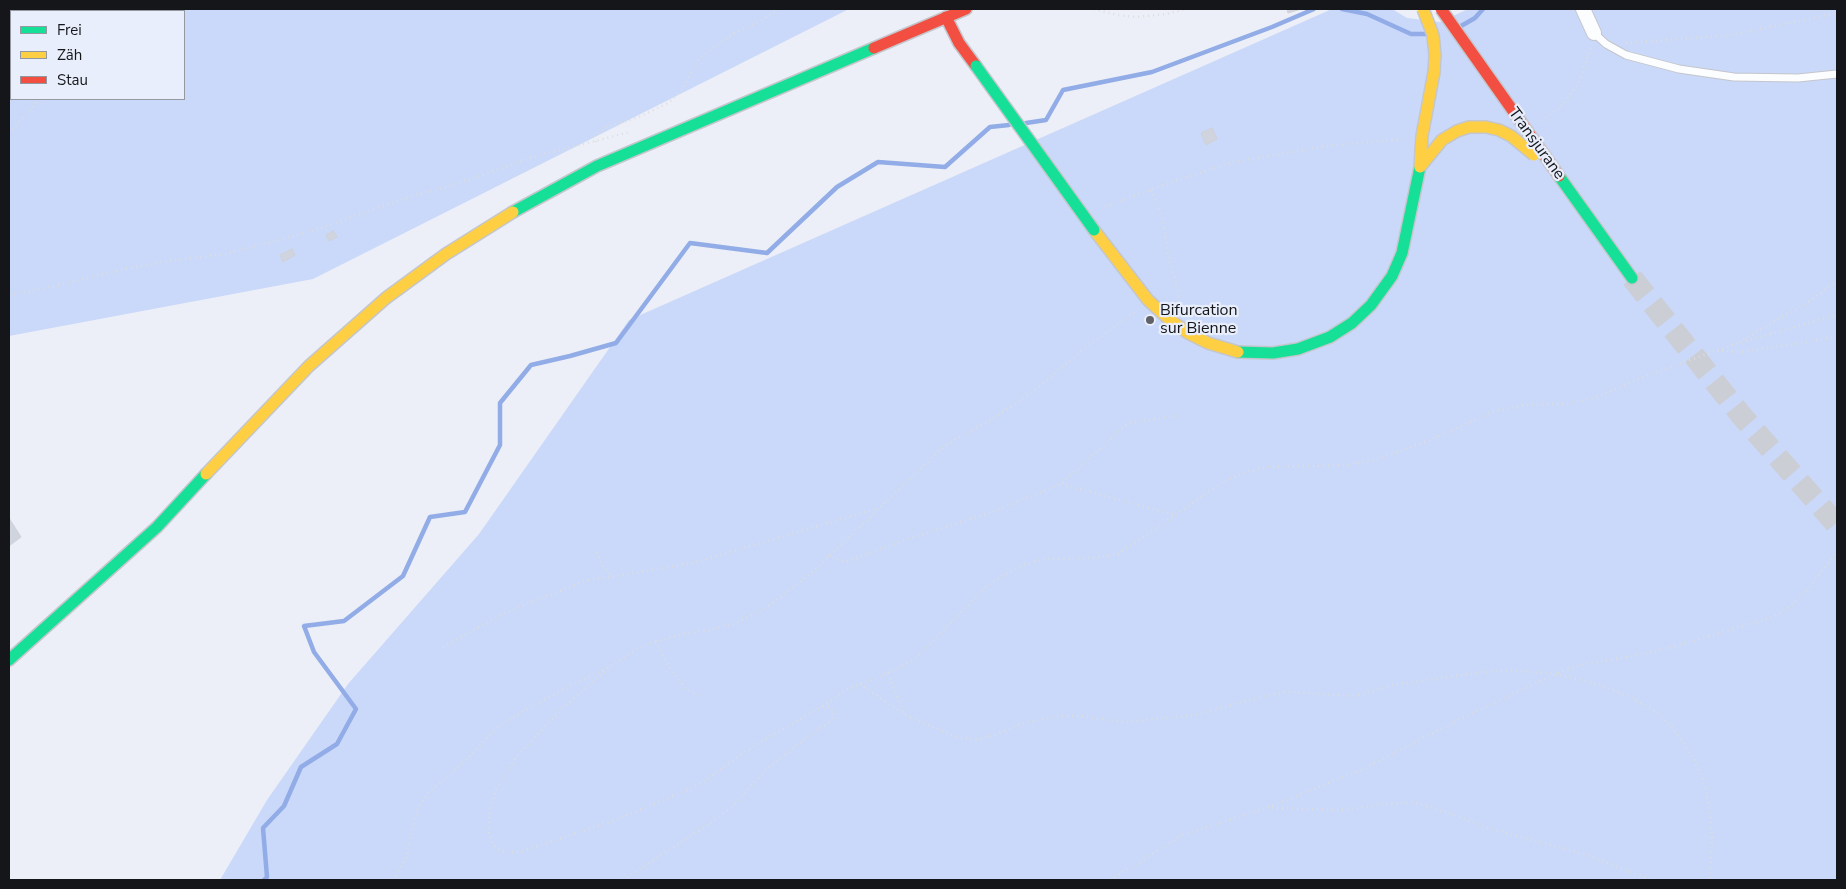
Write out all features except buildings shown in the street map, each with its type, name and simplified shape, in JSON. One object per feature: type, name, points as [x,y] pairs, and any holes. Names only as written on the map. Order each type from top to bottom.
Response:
[{"type":"main road","points":[[9,660],[157,527],[309,366],[366,314],[430,265],[520,208],[597,166],[966,9]]},
{"type":"main road","points":[[946,17],[959,43],[1094,230],[1148,300],[1162,314],[1188,332],[1218,346],[1251,353],[1285,352],[1319,342],[1342,330],[1361,315],[1385,287],[1402,253],[1420,167],[1422,136],[1434,72],[1434,42],[1423,9]]},
{"type":"main road","name":"Transjurane","points":[[1441,9],[1632,278]]},
{"type":"main road","points":[[1420,167],[1432,150],[1447,136],[1465,128],[1482,127],[1496,129],[1511,136],[1559,176]]},
{"type":"street","points":[[1583,9],[1594,33]]},
{"type":"lane","points":[[1594,33],[1606,44],[1626,55],[1654,64],[1712,74],[1798,78],[1837,74]]},
{"type":"path","points":[[9,295],[124,269],[225,254],[316,230],[416,195],[447,188],[533,157],[596,142],[595,136],[606,126],[640,117],[668,103],[682,90],[699,58],[728,37],[779,9]]},
{"type":"path","points":[[1094,9],[1117,15],[1137,17],[1166,14],[1185,9]]},
{"type":"path","points":[[1606,44],[1731,35],[1837,13]]},
{"type":"path","points":[[1538,123],[1561,106],[1578,82],[1591,50],[1594,33]]},
{"type":"path","points":[[9,133],[39,100]]},
{"type":"path","points":[[1100,209],[1228,163],[1325,146],[1380,140],[1411,140]]},
{"type":"path","points":[[1151,190],[1163,219],[1168,255],[1179,293],[1176,303],[1162,314]]},
{"type":"path","points":[[1735,344],[1837,283]]},
{"type":"path","points":[[393,880],[406,858],[417,810],[430,791],[464,762],[499,726],[530,707],[613,664],[645,645],[682,634],[736,623],[780,598],[828,556],[940,450],[957,438],[995,417],[1040,386],[1083,348],[1130,317],[1148,300]]},
{"type":"path","points":[[613,664],[564,707],[518,755],[496,789],[489,815],[489,833],[493,845],[505,853],[523,851],[616,820],[690,789],[757,744],[823,706],[846,690],[888,673],[916,658],[993,581],[1023,565],[1042,559],[1095,558],[1118,554],[1225,481],[1250,470],[1283,466],[1348,465],[1375,460],[1430,440],[1495,411],[1525,405],[1564,404],[1594,398],[1646,376],[1735,344],[1837,315]]},
{"type":"path","points":[[1715,352],[1750,351],[1837,338]]},
{"type":"path","points":[[828,556],[846,562],[908,539],[995,511],[1060,484],[1128,423],[1175,416]]},
{"type":"path","points":[[1060,484],[1176,515]]},
{"type":"path","points":[[442,647],[492,618],[518,606],[585,581],[693,563],[876,509]]},
{"type":"path","points":[[597,552],[602,565],[612,576]]},
{"type":"path","points":[[1110,880],[1183,835],[1269,808],[1361,770],[1468,715],[1556,674],[1580,665],[1672,647],[1773,616],[1791,606],[1806,591],[1837,552]]},
{"type":"path","points":[[656,642],[668,666],[685,688],[702,698]]},
{"type":"path","points":[[860,684],[905,716],[957,737],[975,740],[994,736],[1024,723],[1059,716],[1080,716],[1124,722],[1194,715],[1269,695],[1290,692],[1354,696],[1393,686],[1475,673],[1510,670],[1556,674],[1596,684],[1628,696],[1655,711],[1672,726],[1694,760],[1706,788],[1712,838],[1710,880]]},
{"type":"path","points":[[888,673],[905,716]]},
{"type":"path","points":[[623,880],[710,824],[732,806],[766,770],[811,734],[828,723],[833,717],[834,711],[829,707],[823,706]]},
{"type":"path","points":[[1269,808],[1344,810],[1383,804],[1414,802],[1488,828],[1587,855],[1652,880]]},
{"type":"shaded area","points":[[9,9],[849,9],[313,279],[9,336]]},
{"type":"shaded area","points":[[1332,9],[1392,9],[1407,18],[1440,22],[1468,9],[1837,9],[1837,880],[220,880],[267,800],[348,684],[479,534],[629,320]]},
{"type":"waterway","points":[[1026,123],[1046,120],[1063,90],[1152,72],[1272,27],[1314,9]]},
{"type":"waterway","points":[[1342,9],[1367,14],[1411,34],[1426,34]]},
{"type":"waterway","points":[[1461,26],[1475,18],[1483,9]]},
{"type":"waterway","points":[[264,880],[267,877],[263,828],[284,806],[301,767],[337,744],[356,709],[314,652],[304,626],[344,621],[403,576],[430,517],[465,512],[500,445],[500,403],[531,365],[616,343],[690,243],[767,253],[837,187],[878,162],[945,167],[990,127],[1009,125]]},
{"type":"tunnel","points":[[1632,278],[1741,415],[1837,525]]},
{"type":"traffic: fast","points":[[513,212],[597,166],[874,48]]},
{"type":"traffic: fast","points":[[976,66],[1094,230]]},
{"type":"traffic: fast","points":[[1238,352],[1273,353],[1298,349],[1330,337],[1352,323],[1371,305],[1392,276],[1402,253],[1420,167]]},
{"type":"traffic: fast","points":[[1559,176],[1632,278]]},
{"type":"traffic: fast","points":[[9,660],[157,527],[206,474]]},
{"type":"traffic: slow","points":[[1420,167],[1422,136],[1434,72],[1435,55],[1433,35],[1423,9]]},
{"type":"traffic: slow","points":[[1420,167],[1442,140],[1457,131],[1469,127],[1486,127],[1499,130],[1511,136],[1534,155]]},
{"type":"traffic: slow","points":[[206,474],[309,366],[386,298],[446,254],[513,212]]},
{"type":"traffic: slow","points":[[1094,230],[1148,300],[1170,320],[1188,333],[1208,343],[1238,352]]},
{"type":"traffic: jam","points":[[874,48],[966,9]]},
{"type":"traffic: jam","points":[[1441,9],[1559,176]]},
{"type":"traffic: jam","points":[[946,17],[959,43],[976,66]]},
{"type":"place","name":"Bifurcation sur Bienne","points":[[1150,320]]}]
